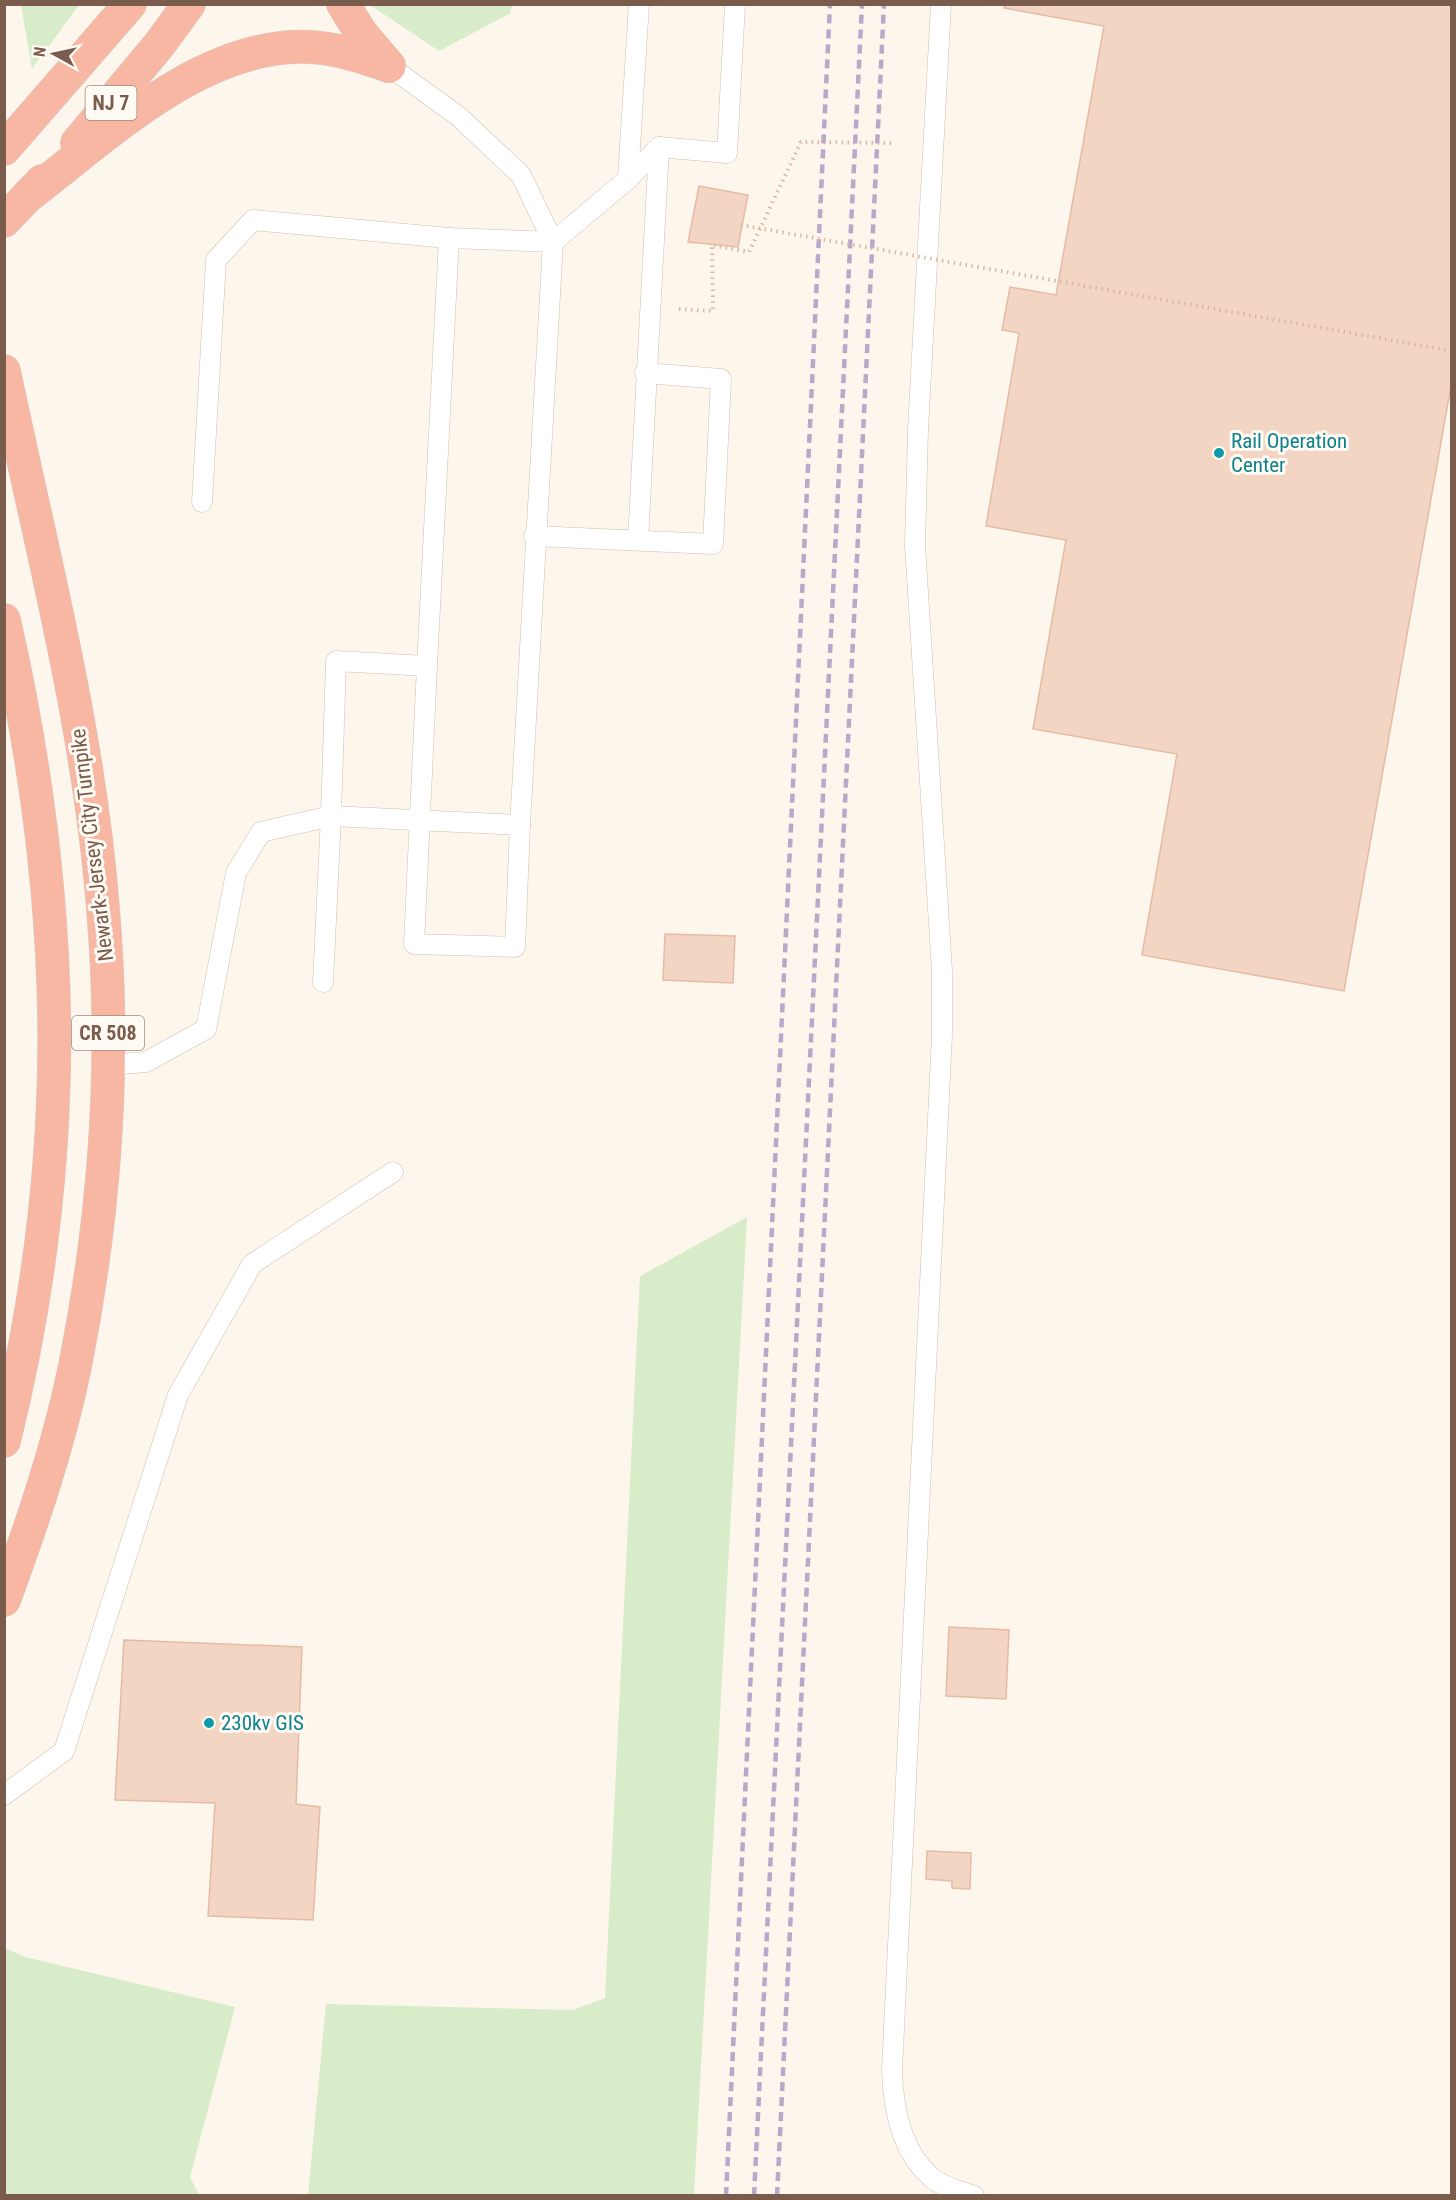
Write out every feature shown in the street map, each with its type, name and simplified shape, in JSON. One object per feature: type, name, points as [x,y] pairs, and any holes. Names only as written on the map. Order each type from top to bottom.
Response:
[{"type":"highway","points":[[4,149],[130,4]]},
{"type":"highway","name":"NJ 7","points":[[4,221],[117,96],[189,4]]},
{"type":"highway","points":[[343,4],[361,33],[388,66]]},
{"type":"highway","points":[[28,196],[162,95],[243,55],[266,50],[309,46],[361,56],[388,66]]},
{"type":"highway","name":"Newark-Jersey City Turnpike","points":[[4,371],[68,671],[88,788],[103,906],[108,983],[107,1065],[99,1209],[75,1368],[49,1466],[4,1600]]},
{"type":"highway","name":"CR 508","points":[[4,620],[42,829],[50,896],[56,1028],[52,1159],[45,1225],[25,1354],[4,1441]]},
{"type":"lane","points":[[628,179],[639,4]]},
{"type":"lane","points":[[659,147],[727,153],[735,4]]},
{"type":"lane","points":[[941,4],[918,430],[915,546],[942,971],[942,1035],[892,2070],[893,2098],[900,2129],[917,2160],[932,2178],[974,2196]]},
{"type":"lane","points":[[388,66],[458,116],[521,175],[553,242],[534,536],[515,947],[414,944],[449,238]]},
{"type":"lane","points":[[202,502],[216,260],[253,220],[449,238],[553,242],[628,179],[659,147]]},
{"type":"lane","points":[[638,540],[645,374],[659,147]]},
{"type":"lane","points":[[534,536],[713,544],[721,379],[645,374]]},
{"type":"lane","points":[[323,982],[336,661],[428,666]]},
{"type":"lane","points":[[107,1065],[147,1062],[206,1029],[236,873],[261,832],[331,816],[520,825]]},
{"type":"lane","points":[[4,1795],[64,1751],[178,1395],[252,1264],[393,1172]]},
{"type":"path","points":[[649,307],[713,311],[712,245],[749,252],[801,142],[895,143]]},
{"type":"path","points":[[741,225],[1452,351]]},
{"type":"green space","points":[[21,5],[79,5],[32,69]]},
{"type":"green space","points":[[370,5],[513,5],[509,14],[439,51]]},
{"type":"green space","points":[[747,1217],[694,2195],[308,2195],[326,2004],[573,2010],[605,1998],[640,1276]]},
{"type":"green space","points":[[5,1948],[25,1957],[235,2007],[190,2177],[199,2195],[5,2195]]},
{"type":"building","name":"Rail Operation Center","points":[[1005,4],[1452,4],[1452,380],[1344,991],[1142,955],[1177,754],[1033,729],[1066,540],[986,526],[1019,333],[1002,330],[1010,287],[1056,295],[1104,26],[1004,8]]},
{"type":"building","points":[[699,186],[748,195],[738,247],[688,242]]},
{"type":"building","points":[[665,934],[735,936],[733,983],[663,980]]},
{"type":"building","points":[[949,1627],[1009,1630],[1006,1699],[946,1696]]},
{"type":"building","name":"230kv GIS","points":[[124,1640],[302,1647],[296,1804],[320,1807],[313,1920],[208,1916],[215,1803],[115,1800]]},
{"type":"building","points":[[927,1851],[971,1853],[970,1889],[952,1888],[952,1881],[926,1879]]},
{"type":"railway","points":[[726,2196],[830,4]]},
{"type":"railway","points":[[754,2196],[862,4]]},
{"type":"railway","points":[[777,2196],[884,4]]},
{"type":"place","name":"Rail Operation Center","points":[[1219,453]]},
{"type":"place","name":"230kv GIS","points":[[209,1723]]}]
